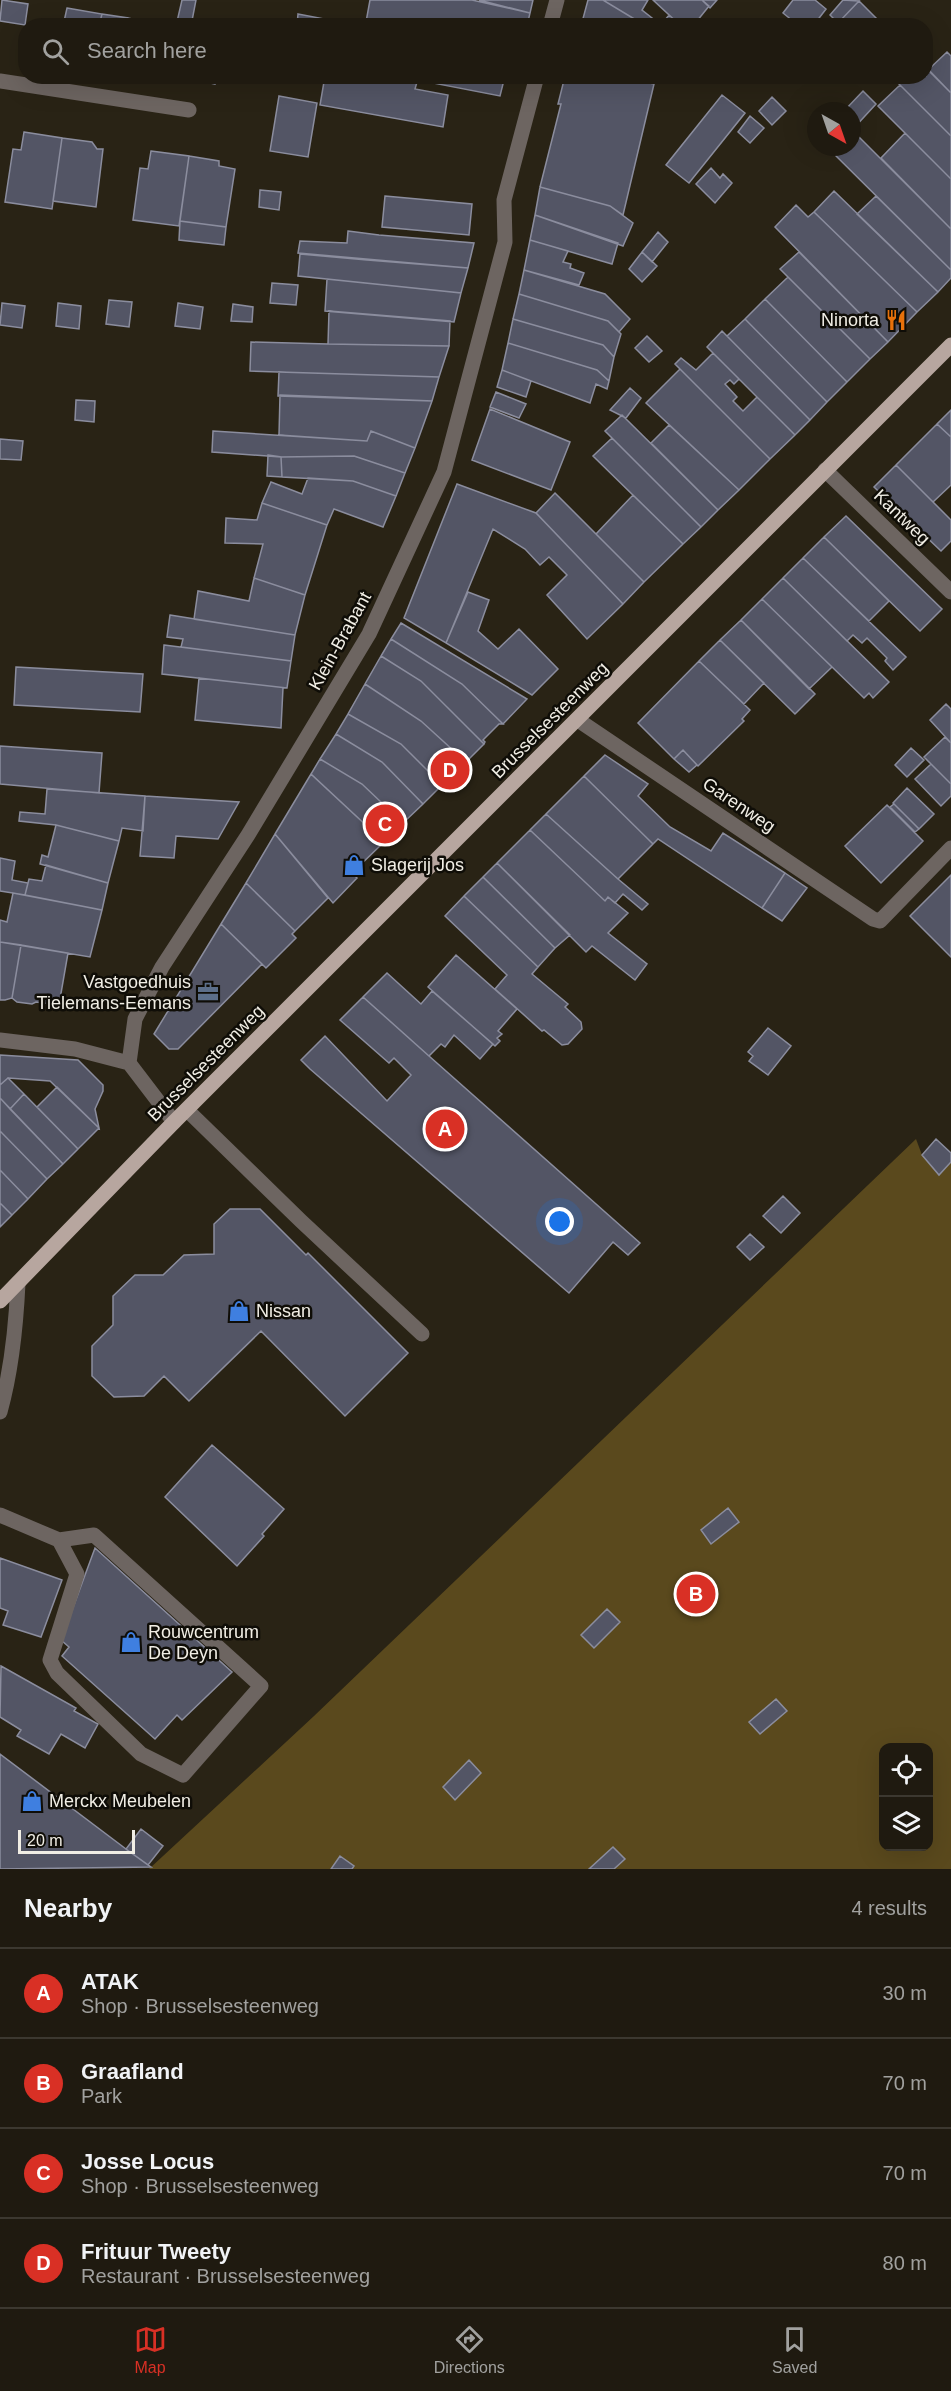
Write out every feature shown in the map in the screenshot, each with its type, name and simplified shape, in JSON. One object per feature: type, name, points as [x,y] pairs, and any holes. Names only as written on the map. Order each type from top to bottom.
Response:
[{"type":"main road","name":"Brusselsesteenweg","points":[[0,1301],[174,1122],[951,345]]},
{"type":"street","points":[[552,18],[557,0]]},
{"type":"street","points":[[0,81],[18,84]]},
{"type":"street","points":[[20,84],[189,110]]},
{"type":"street","name":"Klein-Brabant","points":[[129,1063],[135,1019],[162,967],[248,836],[369,634],[444,472],[505,242],[504,200],[535,84]]},
{"type":"street","name":"Kantweg","points":[[825,470],[951,592]]},
{"type":"street","name":"Garenweg","points":[[578,720],[873,919],[880,921],[951,848]]},
{"type":"street","points":[[0,1040],[75,1049],[129,1063],[174,1122]]},
{"type":"street","points":[[187,1110],[422,1334]]},
{"type":"street","points":[[0,1412],[9,1379],[16,1328],[18,1283]]},
{"type":"street","points":[[0,1515],[59,1540],[94,1534],[261,1686],[183,1775],[141,1754],[57,1674],[50,1660],[77,1574],[59,1540]]},
{"type":"shaded area","points":[[916,1139],[922,1155],[939,1175],[951,1162],[951,1869],[149,1869],[314,1716]]},
{"type":"building","points":[[2,0],[28,4],[26,18],[18,18],[18,24],[0,21]]},
{"type":"building","points":[[182,0],[196,0],[193,18],[178,18]]},
{"type":"building","points":[[370,0],[472,0],[530,13],[529,18],[367,18]]},
{"type":"building","points":[[479,0],[533,0],[530,13]]},
{"type":"building","points":[[588,0],[603,0],[633,18],[583,18]]},
{"type":"building","points":[[603,0],[648,0],[642,10],[652,18],[633,18]]},
{"type":"building","points":[[653,0],[702,0],[709,6],[699,18],[672,18]]},
{"type":"building","points":[[702,0],[717,0],[710,8]]},
{"type":"building","points":[[793,0],[815,0],[826,9],[819,18],[789,18],[783,13]]},
{"type":"building","points":[[843,0],[859,1],[843,18],[833,18],[830,15]]},
{"type":"building","points":[[859,1],[876,18],[843,18]]},
{"type":"building","points":[[67,8],[102,14],[101,18],[65,18]]},
{"type":"building","points":[[102,14],[128,18],[101,18]]},
{"type":"building","points":[[298,14],[319,18],[298,18]]},
{"type":"building","points":[[947,52],[951,56],[951,93],[933,75],[933,65]]},
{"type":"building","points":[[933,74],[951,93],[951,136],[899,84],[933,84]]},
{"type":"building","points":[[324,84],[416,84],[415,89],[448,95],[443,127],[320,105]]},
{"type":"building","points":[[438,84],[503,84],[500,96]]},
{"type":"building","points":[[563,84],[654,84],[623,215],[610,206],[540,187],[561,104],[558,104]]},
{"type":"building","points":[[900,85],[951,136],[951,179],[878,106]]},
{"type":"building","points":[[863,91],[876,104],[861,120],[861,102],[853,102]]},
{"type":"building","points":[[722,95],[745,113],[689,183],[666,165]]},
{"type":"building","points":[[279,96],[317,103],[308,157],[270,151]]},
{"type":"building","points":[[772,97],[786,111],[772,125],[759,111]]},
{"type":"building","points":[[750,116],[764,128],[750,143],[738,132]]},
{"type":"building","points":[[24,132],[62,138],[52,209],[5,202],[13,149],[21,150]]},
{"type":"building","points":[[905,133],[951,179],[951,229],[881,158]]},
{"type":"building","points":[[62,138],[92,142],[97,149],[103,149],[96,207],[53,201]]},
{"type":"building","points":[[861,139],[951,229],[951,270],[836,156],[861,156]]},
{"type":"building","points":[[151,151],[189,156],[179,226],[133,220],[140,168],[148,169]]},
{"type":"building","points":[[189,156],[219,161],[219,166],[235,169],[226,227],[180,221]]},
{"type":"building","points":[[711,168],[720,178],[723,174],[732,183],[715,203],[696,184]]},
{"type":"building","points":[[540,187],[610,206],[633,223],[623,246],[535,215]]},
{"type":"building","points":[[260,190],[281,192],[279,210],[259,207]]},
{"type":"building","points":[[834,191],[938,292],[917,312],[814,212]]},
{"type":"building","points":[[385,196],[472,204],[469,235],[382,227]]},
{"type":"building","points":[[876,196],[951,270],[951,278],[938,292],[857,214]]},
{"type":"building","points":[[796,205],[808,217],[814,212],[917,312],[888,342],[775,227]]},
{"type":"building","points":[[535,215],[618,243],[612,264],[530,240]]},
{"type":"building","points":[[180,221],[226,227],[224,245],[179,240]]},
{"type":"building","points":[[348,231],[474,243],[468,268],[298,253],[300,241],[347,243]]},
{"type":"building","points":[[658,232],[668,242],[652,262],[642,252]]},
{"type":"building","points":[[530,240],[568,251],[563,262],[571,264],[570,268],[584,273],[579,285],[524,270]]},
{"type":"building","points":[[642,252],[657,266],[642,282],[629,269]]},
{"type":"building","points":[[799,252],[888,342],[870,359],[780,269]]},
{"type":"building","points":[[300,254],[468,268],[461,293],[298,276]]},
{"type":"building","points":[[524,270],[605,294],[630,319],[619,332],[608,321],[519,294]]},
{"type":"building","points":[[788,277],[870,359],[847,382],[765,299]]},
{"type":"building","points":[[327,279],[461,293],[454,322],[325,311]]},
{"type":"building","points":[[272,283],[298,285],[296,305],[270,303]]},
{"type":"building","points":[[519,294],[608,321],[621,334],[614,357],[603,345],[513,319]]},
{"type":"building","points":[[765,299],[847,382],[827,402],[745,319]]},
{"type":"building","points":[[109,300],[132,302],[129,327],[106,324]]},
{"type":"building","points":[[2,303],[25,306],[22,328],[0,325]]},
{"type":"building","points":[[58,303],[81,306],[79,329],[56,326]]},
{"type":"building","points":[[178,303],[203,307],[200,329],[175,326]]},
{"type":"building","points":[[233,304],[253,307],[252,322],[231,321]]},
{"type":"building","points":[[329,311],[450,321],[449,346],[328,344]]},
{"type":"building","points":[[513,319],[603,345],[614,357],[609,381],[597,370],[508,343]]},
{"type":"building","points":[[745,319],[827,402],[810,420],[727,336]]},
{"type":"building","points":[[722,331],[810,420],[795,435],[707,347]]},
{"type":"building","points":[[647,336],[662,351],[649,362],[635,348]]},
{"type":"building","points":[[251,342],[449,346],[439,377],[250,371]]},
{"type":"building","points":[[508,343],[597,370],[609,381],[607,389],[596,384],[590,403],[502,370]]},
{"type":"building","points":[[713,353],[739,379],[734,384],[730,380],[725,384],[737,397],[733,401],[743,411],[757,397],[795,435],[770,459],[675,364],[681,358],[696,370]]},
{"type":"building","points":[[680,369],[770,459],[739,490],[646,403]]},
{"type":"building","points":[[502,370],[531,381],[526,397],[497,387]]},
{"type":"building","points":[[279,372],[439,377],[432,401],[278,396]]},
{"type":"building","points":[[630,388],[641,398],[626,418],[610,410]]},
{"type":"building","points":[[496,392],[526,404],[519,418],[490,407]]},
{"type":"building","points":[[280,395],[432,401],[415,448],[371,431],[367,441],[279,435]]},
{"type":"building","points":[[76,400],[95,401],[94,422],[75,420]]},
{"type":"building","points":[[490,409],[570,442],[551,490],[472,460]]},
{"type":"building","points":[[951,410],[951,437],[937,424]]},
{"type":"building","points":[[622,415],[718,510],[701,527],[605,431]]},
{"type":"building","points":[[937,424],[951,437],[951,485],[933,502],[896,465]]},
{"type":"building","points":[[669,425],[739,490],[718,510],[651,443]]},
{"type":"building","points":[[213,431],[367,441],[371,431],[415,448],[405,473],[354,456],[281,457],[212,452]]},
{"type":"building","points":[[612,438],[701,527],[683,544],[593,456]]},
{"type":"building","points":[[0,439],[23,441],[21,460],[0,459]]},
{"type":"building","points":[[268,455],[281,457],[282,477],[267,476]]},
{"type":"building","points":[[354,456],[405,473],[396,496],[353,481],[282,477],[281,457]]},
{"type":"building","points":[[896,465],[951,520],[951,541],[941,551],[874,487]]},
{"type":"building","points":[[308,478],[353,481],[396,496],[383,527],[334,509],[327,525],[262,503],[271,482],[302,494]]},
{"type":"building","points":[[457,484],[536,513],[623,604],[587,639],[547,595],[567,575],[549,557],[540,565],[525,549],[493,529],[446,643],[404,618]]},
{"type":"building","points":[[555,493],[644,582],[623,604],[536,513]]},
{"type":"building","points":[[633,495],[683,544],[644,582],[596,534]]},
{"type":"building","points":[[262,503],[327,525],[305,595],[254,578],[263,544],[225,543],[226,518],[257,520]]},
{"type":"building","points":[[846,516],[942,609],[920,631],[824,537]]},
{"type":"building","points":[[824,537],[889,601],[869,621],[803,558]]},
{"type":"building","points":[[803,558],[906,657],[893,670],[885,661],[887,658],[867,638],[862,643],[853,635],[847,641],[783,578]]},
{"type":"building","points":[[254,578],[305,595],[295,635],[194,619],[198,591],[249,601]]},
{"type":"building","points":[[783,578],[889,682],[873,698],[869,693],[864,698],[762,599]]},
{"type":"building","points":[[468,592],[489,600],[478,631],[498,649],[519,629],[558,669],[532,695],[446,643]]},
{"type":"building","points":[[762,599],[832,667],[809,689],[741,620]]},
{"type":"building","points":[[170,615],[295,635],[291,661],[181,647],[183,639],[167,637]]},
{"type":"building","points":[[741,620],[815,694],[795,714],[720,640]]},
{"type":"building","points":[[401,623],[527,699],[503,724],[462,684],[391,639]]},
{"type":"building","points":[[391,639],[462,684],[503,724],[499,724],[483,740],[484,744],[421,681],[381,656]]},
{"type":"building","points":[[720,640],[764,683],[744,704],[699,661]]},
{"type":"building","points":[[164,645],[291,661],[287,688],[162,674]]},
{"type":"building","points":[[381,656],[421,681],[484,744],[466,762],[421,721],[365,684]]},
{"type":"building","points":[[699,661],[750,710],[742,719],[744,721],[698,766],[683,750],[674,759],[638,723]]},
{"type":"building","points":[[16,667],[143,674],[140,712],[14,705]]},
{"type":"building","points":[[199,678],[287,688],[283,688],[281,728],[195,720]]},
{"type":"building","points":[[365,684],[421,721],[466,762],[442,785],[401,744],[348,714]]},
{"type":"building","points":[[946,704],[951,709],[951,743],[930,720]]},
{"type":"building","points":[[348,714],[401,744],[442,785],[423,804],[382,762],[336,734]]},
{"type":"building","points":[[336,734],[382,762],[423,804],[403,823],[362,784],[320,759]]},
{"type":"building","points":[[945,737],[951,743],[951,784],[924,757]]},
{"type":"building","points":[[0,746],[102,753],[99,793],[0,784]]},
{"type":"building","points":[[911,748],[924,760],[907,777],[895,765]]},
{"type":"building","points":[[683,750],[697,765],[689,772],[674,759]]},
{"type":"building","points":[[605,755],[648,784],[638,796],[670,827],[711,851],[723,833],[785,873],[762,908],[658,839],[653,844],[584,776]]},
{"type":"building","points":[[320,759],[362,784],[403,823],[384,842],[311,774]]},
{"type":"building","points":[[931,764],[951,784],[951,796],[941,806],[915,779]]},
{"type":"building","points":[[311,774],[384,842],[352,873],[357,878],[333,903],[275,834]]},
{"type":"building","points":[[584,776],[653,844],[618,879],[546,814]]},
{"type":"building","points":[[907,788],[934,814],[919,829],[893,803]]},
{"type":"building","points":[[47,789],[145,796],[143,831],[122,828],[119,841],[56,825],[19,821],[20,812],[45,814]]},
{"type":"building","points":[[145,796],[239,802],[218,839],[176,836],[174,858],[140,856]]},
{"type":"building","points":[[894,804],[919,829],[915,832],[890,807]]},
{"type":"building","points":[[887,805],[923,841],[881,883],[845,846]]},
{"type":"building","points":[[546,814],[648,904],[642,910],[623,894],[615,903],[608,897],[605,901],[530,830]]},
{"type":"building","points":[[56,825],[119,841],[108,883],[40,864],[42,855],[48,857]]},
{"type":"building","points":[[530,830],[605,901],[608,897],[628,913],[608,933],[647,964],[635,980],[592,946],[586,952],[497,863]]},
{"type":"building","points":[[275,834],[328,898],[295,931],[246,883]]},
{"type":"building","points":[[0,858],[15,861],[12,880],[28,883],[25,895],[0,891]]},
{"type":"building","points":[[497,863],[570,935],[555,948],[483,877]]},
{"type":"building","points":[[46,865],[108,883],[102,910],[25,895],[29,879],[42,881]]},
{"type":"building","points":[[785,873],[807,888],[782,921],[762,908]]},
{"type":"building","points":[[951,875],[951,957],[910,916]]},
{"type":"building","points":[[483,877],[555,948],[538,967],[464,896]]},
{"type":"building","points":[[246,883],[295,931],[292,934],[296,938],[266,968],[221,924]]},
{"type":"building","points":[[13,893],[102,910],[90,957],[0,942],[0,920],[7,922]]},
{"type":"building","points":[[464,896],[538,967],[532,974],[568,1004],[565,1007],[581,1022],[582,1029],[568,1044],[562,1045],[544,1030],[542,1031],[495,989],[507,975],[445,916]]},
{"type":"building","points":[[221,924],[262,964],[178,1049],[169,1049],[154,1034]]},
{"type":"building","points":[[0,942],[21,945],[12,998],[5,1000],[0,1000]]},
{"type":"building","points":[[21,945],[68,953],[59,1005],[17,1002],[12,998]]},
{"type":"building","points":[[456,955],[517,1009],[498,1031],[502,1034],[497,1038],[500,1041],[495,1046],[428,987]]},
{"type":"building","points":[[387,973],[421,1004],[432,991],[493,1044],[480,1059],[454,1035],[445,1047],[441,1044],[429,1056],[363,997]]},
{"type":"building","points":[[363,997],[640,1243],[628,1255],[613,1242],[569,1293],[310,1069],[301,1060],[325,1036],[387,1101],[411,1075],[394,1058],[389,1063],[340,1020]]},
{"type":"building","points":[[768,1028],[791,1046],[768,1075],[749,1061],[753,1056],[748,1052]]},
{"type":"building","points":[[0,1055],[78,1060],[103,1085],[103,1091],[95,1109],[99,1128],[50,1081],[8,1078],[0,1085]]},
{"type":"building","points":[[8,1078],[24,1094],[10,1109],[0,1098],[0,1085]]},
{"type":"building","points":[[57,1087],[99,1128],[78,1149],[37,1107]]},
{"type":"building","points":[[24,1094],[78,1149],[63,1164],[10,1109]]},
{"type":"building","points":[[0,1098],[63,1164],[47,1179],[0,1131]]},
{"type":"building","points":[[0,1131],[47,1179],[28,1199],[0,1170]]},
{"type":"building","points":[[936,1139],[951,1153],[951,1162],[939,1175],[922,1155]]},
{"type":"building","points":[[0,1170],[28,1199],[12,1215],[0,1203]]},
{"type":"building","points":[[783,1196],[800,1213],[781,1233],[763,1216]]},
{"type":"building","points":[[0,1203],[12,1215],[0,1227]]},
{"type":"building","name":"Nissan","points":[[230,1209],[260,1209],[306,1255],[308,1253],[408,1353],[345,1416],[261,1331],[189,1401],[164,1376],[144,1396],[114,1397],[92,1376],[92,1346],[113,1325],[113,1296],[135,1275],[163,1275],[184,1255],[214,1254],[214,1224]]},
{"type":"building","points":[[750,1234],[764,1247],[750,1260],[737,1247]]},
{"type":"building","points":[[212,1445],[284,1509],[237,1566],[165,1497]]},
{"type":"building","points":[[728,1508],[739,1522],[711,1544],[701,1530]]},
{"type":"building","name":"Rouwcentrum De Deyn","points":[[95,1548],[232,1672],[182,1720],[177,1715],[155,1739],[62,1656],[69,1647],[61,1640]]},
{"type":"building","points":[[0,1558],[62,1580],[41,1637],[3,1625],[8,1611],[0,1608]]},
{"type":"building","points":[[607,1609],[620,1622],[594,1648],[581,1635]]},
{"type":"building","points":[[1,1666],[76,1708],[74,1711],[98,1724],[85,1748],[61,1734],[49,1754],[17,1736],[21,1730],[0,1717]]},
{"type":"building","points":[[776,1699],[787,1711],[760,1734],[749,1722]]},
{"type":"building","name":"Merckx Meubelen","points":[[0,1754],[126,1849],[151,1867],[0,1869]]},
{"type":"building","points":[[469,1760],[481,1773],[455,1800],[443,1787]]},
{"type":"building","points":[[141,1829],[163,1846],[148,1865],[126,1849]]},
{"type":"building","points":[[613,1847],[625,1859],[614,1869],[589,1869]]},
{"type":"building","points":[[340,1856],[354,1866],[352,1869],[331,1869]]},
{"type":"place","name":"Ninorta","points":[[896,320]]},
{"type":"place","name":"Frituur Tweety","points":[[450,770]]},
{"type":"place","name":"Josse Locus","points":[[385,824]]},
{"type":"place","name":"Slagerij Jos","points":[[354,865]]},
{"type":"place","name":"Vastgoedhuis Tielemans-Eemans","points":[[208,992]]},
{"type":"place","name":"ATAK","points":[[445,1129]]},
{"type":"place","name":"Nissan","points":[[239,1311]]},
{"type":"place","name":"Graafland","points":[[696,1594]]},
{"type":"place","name":"Rouwcentrum De Deyn","points":[[131,1642]]},
{"type":"place","name":"Merckx Meubelen","points":[[32,1801]]}]
